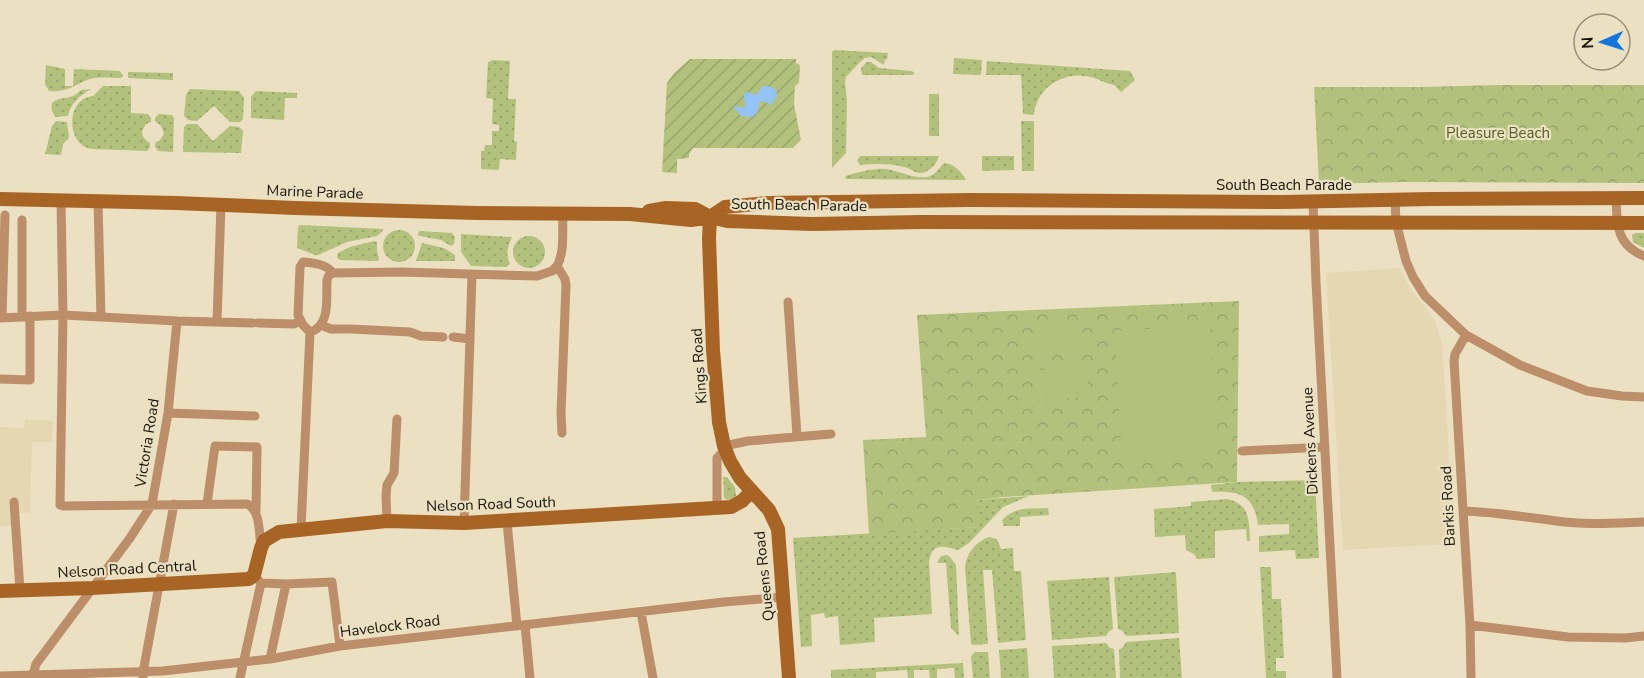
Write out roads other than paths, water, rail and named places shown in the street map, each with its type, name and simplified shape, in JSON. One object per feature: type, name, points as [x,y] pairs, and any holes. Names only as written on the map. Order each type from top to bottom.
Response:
[{"type":"street","points":[[1616,198],[1620,235],[1627,246],[1644,256]]},
{"type":"street","name":"South Beach Parade","points":[[710,217],[725,207],[767,203],[969,200],[1313,202],[1644,198]]},
{"type":"street","name":"Marine Parade","points":[[0,199],[316,209],[630,214],[691,220],[710,217]]},
{"type":"street","points":[[61,200],[63,315],[60,504],[63,506],[247,504],[252,506],[256,512]]},
{"type":"street","points":[[1395,200],[1395,222],[1413,277],[1425,296],[1466,335],[1520,365],[1587,390],[1644,398]]},
{"type":"street","points":[[98,201],[101,317]]},
{"type":"street","name":"Dickens Avenue","points":[[1313,202],[1337,678]]},
{"type":"street","points":[[217,322],[221,205]]},
{"type":"street","points":[[310,332],[316,330],[325,319],[327,280],[333,273],[402,272],[537,276],[552,271],[557,266],[562,253],[563,214]]},
{"type":"street","points":[[5,215],[1,318],[63,315],[294,324],[300,321]]},
{"type":"street","name":"South Beach Parade","points":[[710,217],[727,221],[812,224],[921,222],[1644,223]]},
{"type":"street","name":"Kings Road","points":[[710,217],[713,350],[718,422],[725,448],[717,458],[717,507]]},
{"type":"street","points":[[0,380],[30,380],[22,220]]},
{"type":"street","points":[[301,530],[310,332],[300,321],[298,315],[300,267],[303,262],[319,263],[333,273]]},
{"type":"street","points":[[557,266],[566,285],[562,433]]},
{"type":"street","points":[[464,524],[472,275]]},
{"type":"street","points":[[788,302],[797,436]]},
{"type":"street","name":"Victoria Road","points":[[33,675],[36,664],[130,538],[152,504],[168,413],[177,321]]},
{"type":"street","points":[[321,325],[331,328],[410,332],[421,336],[470,339]]},
{"type":"street","name":"Barkis Road","points":[[1466,335],[1455,354],[1454,361],[1472,678]]},
{"type":"street","points":[[168,413],[255,416]]},
{"type":"street","points":[[387,521],[387,485],[394,473],[398,419]]},
{"type":"street","points":[[725,448],[748,441],[831,434]]},
{"type":"street","points":[[207,504],[215,446],[257,447],[256,512],[261,549],[240,678]]},
{"type":"street","points":[[1242,451],[1325,447]]},
{"type":"street","name":"Queens Road","points":[[725,448],[740,478],[769,510],[777,525],[789,678]]},
{"type":"street","name":"Nelson Road South","points":[[261,549],[264,541],[279,532],[387,521],[464,524],[731,507],[753,491]]},
{"type":"street","points":[[14,502],[20,590]]},
{"type":"street","points":[[143,675],[174,504]]},
{"type":"street","points":[[1464,511],[1558,521],[1644,522]]},
{"type":"street","points":[[507,522],[530,678]]},
{"type":"street","points":[[257,579],[286,584],[332,582],[340,646]]},
{"type":"street","name":"Nelson Road Central","points":[[0,591],[257,579]]},
{"type":"street","points":[[270,659],[286,584]]},
{"type":"street","name":"Havelock Road","points":[[0,676],[143,675],[270,659],[340,646],[784,597]]},
{"type":"street","points":[[641,612],[653,678]]},
{"type":"street","points":[[1470,625],[1569,637],[1644,636]]},
{"type":"water","points":[[763,86],[771,87],[776,91],[777,96],[772,105],[763,101],[759,102],[757,113],[752,117],[741,116],[734,106],[744,108],[746,104],[744,94],[748,92],[756,95]]},
{"type":"park label","name":"Pleasure Beach","points":[[1498,133]]}]
